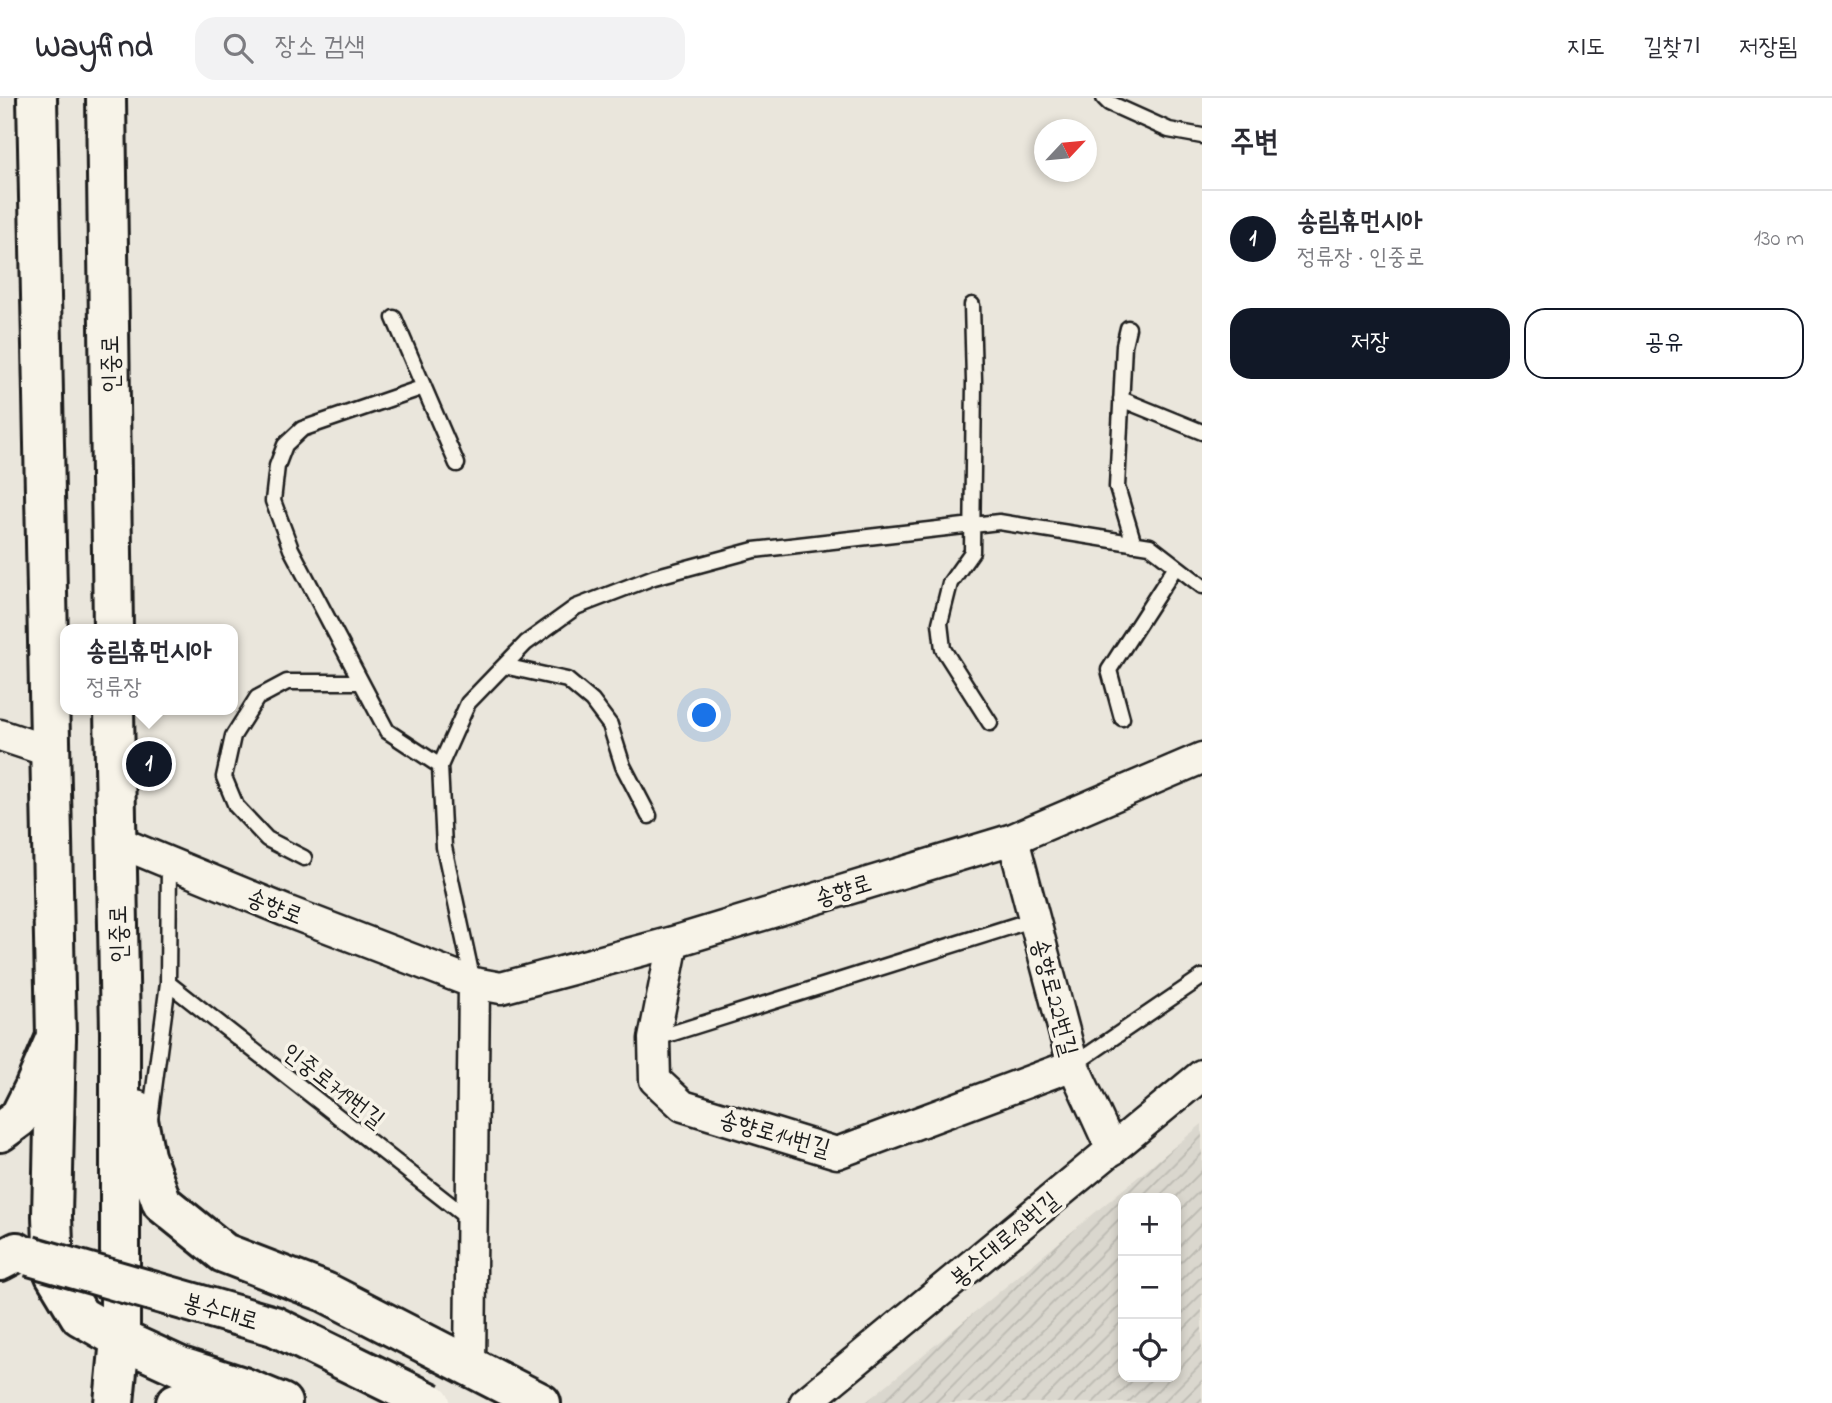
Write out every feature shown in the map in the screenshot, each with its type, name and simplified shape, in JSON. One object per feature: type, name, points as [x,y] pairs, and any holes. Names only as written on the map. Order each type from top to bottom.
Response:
[{"type":"main road","points":[[37,98],[56,1037],[52,1216],[54,1273],[80,1315],[120,1339],[181,1367],[282,1403]]},
{"type":"main road","name":"인중로","points":[[106,98],[113,624]]},
{"type":"main road","name":"인중로","points":[[114,715],[120,1032]]},
{"type":"main road","points":[[120,1032],[145,1156],[162,1203],[224,1253],[325,1292],[541,1403]]},
{"type":"main road","points":[[114,1403],[120,1339],[120,1032]]},
{"type":"main road","points":[[0,1132],[19,1118],[56,1037]]},
{"type":"main road","name":"봉수대로","points":[[12,1254],[274,1326],[431,1403]]},
{"type":"main road","points":[[176,1403],[198,1395],[243,1387]]},
{"type":"street","points":[[0,734],[51,752]]},
{"type":"street","name":"송향로","points":[[116,841],[286,911],[474,983],[501,988],[673,942],[1013,839],[1202,758]]},
{"type":"street","name":"송향로22번길","points":[[1013,839],[1073,1065],[1112,1150]]},
{"type":"street","name":"송향로14번길","points":[[673,942],[653,1039],[655,1080],[683,1106],[837,1153],[1073,1065]]},
{"type":"street","points":[[470,1367],[474,983]]},
{"type":"street","name":"봉수대로13번길","points":[[806,1403],[1202,1074]]},
{"type":"lane","points":[[1104,98],[1109,103],[1170,130],[1202,136]]},
{"type":"lane","points":[[972,305],[972,552],[950,583],[940,623],[943,649],[990,723]]},
{"type":"lane","points":[[394,317],[457,464]]},
{"type":"lane","points":[[1128,328],[1124,345],[1117,487],[1134,544]]},
{"type":"lane","points":[[424,387],[302,429],[285,445],[277,466],[273,501],[292,549],[387,730],[440,766]]},
{"type":"lane","points":[[1121,399],[1202,432]]},
{"type":"lane","points":[[474,983],[444,847],[440,766],[468,703],[526,643],[576,607],[654,577],[754,550],[999,522],[1150,546],[1202,586]]},
{"type":"lane","points":[[1122,718],[1109,670],[1176,566]]},
{"type":"lane","points":[[504,666],[567,680],[592,701],[610,725],[623,766],[649,816]]},
{"type":"lane","points":[[304,858],[267,839],[236,806],[224,777],[233,736],[257,698],[287,682],[361,682]]},
{"type":"lane","points":[[145,1156],[168,983],[169,863]]},
{"type":"lane","points":[[653,1039],[1035,919]]},
{"type":"lane","points":[[1073,1065],[1202,976]]},
{"type":"lane","name":"인중로719번길","points":[[168,983],[472,1222]]},
{"type":"shaded area","points":[[1202,1124],[1202,1403],[865,1403],[1118,1194],[1118,1382],[1181,1382],[1181,1193],[1119,1193]]},
{"type":"place","name":"송림휴먼시아","points":[[149,764]]}]
